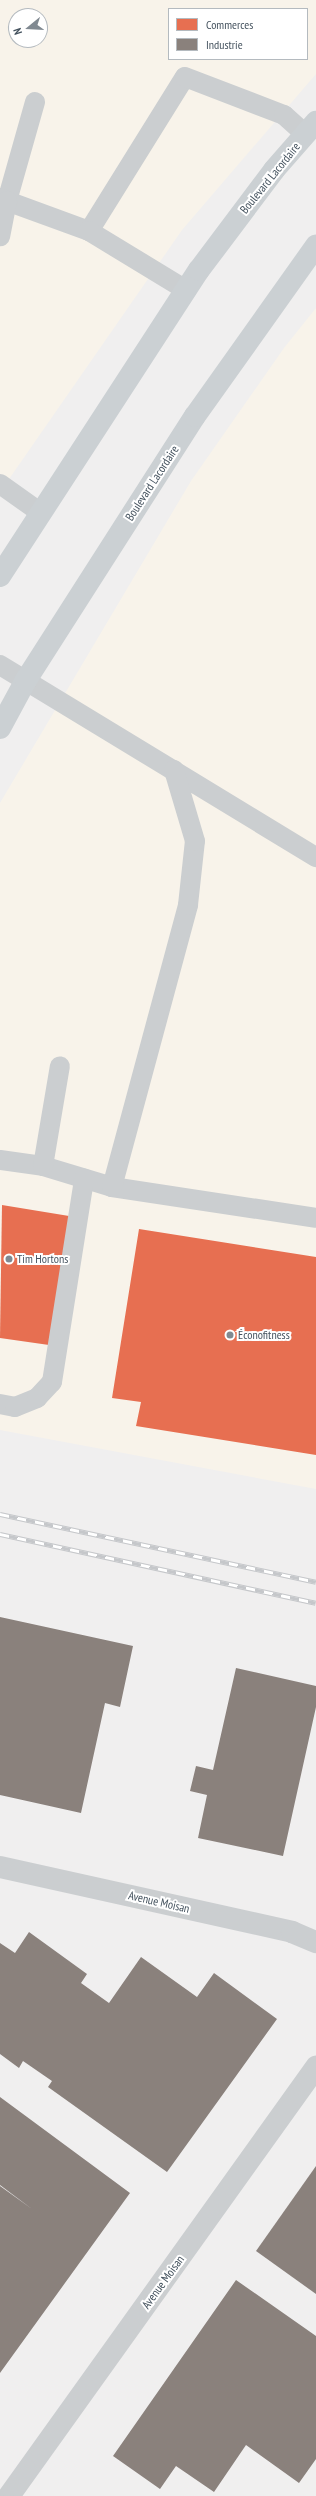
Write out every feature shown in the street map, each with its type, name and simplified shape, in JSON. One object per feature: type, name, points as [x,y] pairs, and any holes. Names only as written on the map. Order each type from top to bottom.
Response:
[{"type":"main road","name":"Boulevard Lacordaire","points":[[0,576],[186,290],[274,170],[311,128]]},
{"type":"main road","name":"Boulevard Lacordaire","points":[[0,728],[26,680],[195,416],[309,268],[316,246]]},
{"type":"street","name":"Avenue Moisan","points":[[0,1867],[292,1932],[316,1942]]},
{"type":"street","name":"Avenue Moisan","points":[[9,2496],[316,2067]]},
{"type":"lane","points":[[88,231],[185,77],[284,115],[311,128]]},
{"type":"lane","points":[[0,236],[3,200],[35,102]]},
{"type":"lane","points":[[3,200],[88,231],[186,290]]},
{"type":"lane","points":[[0,484],[41,513]]},
{"type":"lane","points":[[0,665],[316,857]]},
{"type":"lane","points":[[112,1187],[188,905],[195,841],[174,770]]},
{"type":"lane","points":[[43,1166],[60,1066]]},
{"type":"lane","points":[[0,1160],[43,1166],[112,1187],[316,1218]]},
{"type":"lane","points":[[0,1404],[21,1405],[37,1398],[52,1382],[84,1179]]},
{"type":"shaded area","points":[[0,0],[316,0],[316,74],[182,230],[0,492]]},
{"type":"shaded area","points":[[316,308],[316,1489],[0,1430],[0,803],[191,481],[284,348]]},
{"type":"building: Commerces","points":[[2,1205],[69,1216],[49,1345],[0,1338]]},
{"type":"building: Commerces","points":[[139,1229],[316,1257],[316,1455],[136,1426],[141,1402],[112,1398]]},
{"type":"building: Industrie","points":[[0,1617],[133,1646],[120,1707],[105,1703],[81,1813],[0,1795]]},
{"type":"building: Industrie","points":[[236,1668],[316,1686],[316,1707],[283,1856],[198,1838],[207,1795],[190,1791],[196,1766],[213,1770]]},
{"type":"building: Industrie","points":[[29,1932],[87,1974],[81,1983],[109,2003],[141,1957],[197,1997],[214,1973],[277,2019],[167,2172],[48,2087],[52,2081],[23,2061],[19,2068],[0,2054],[0,1943],[15,1953]]},
{"type":"building: Industrie","points":[[0,2097],[130,2193],[0,2373],[0,2186],[32,2209],[0,2185]]},
{"type":"building: Industrie","points":[[316,2166],[316,2294],[256,2251]]},
{"type":"building: Industrie","points":[[236,2280],[316,2336],[316,2459],[299,2483],[246,2445],[214,2492],[176,2466],[160,2489],[113,2456]]},
{"type":"railway","points":[[0,1514],[316,1582]]},
{"type":"railway","points":[[0,1534],[316,1603]]},
{"type":"place","name":"Tim Hortons","points":[[9,1259]]},
{"type":"place","name":"Éconofitness","points":[[230,1335]]}]
